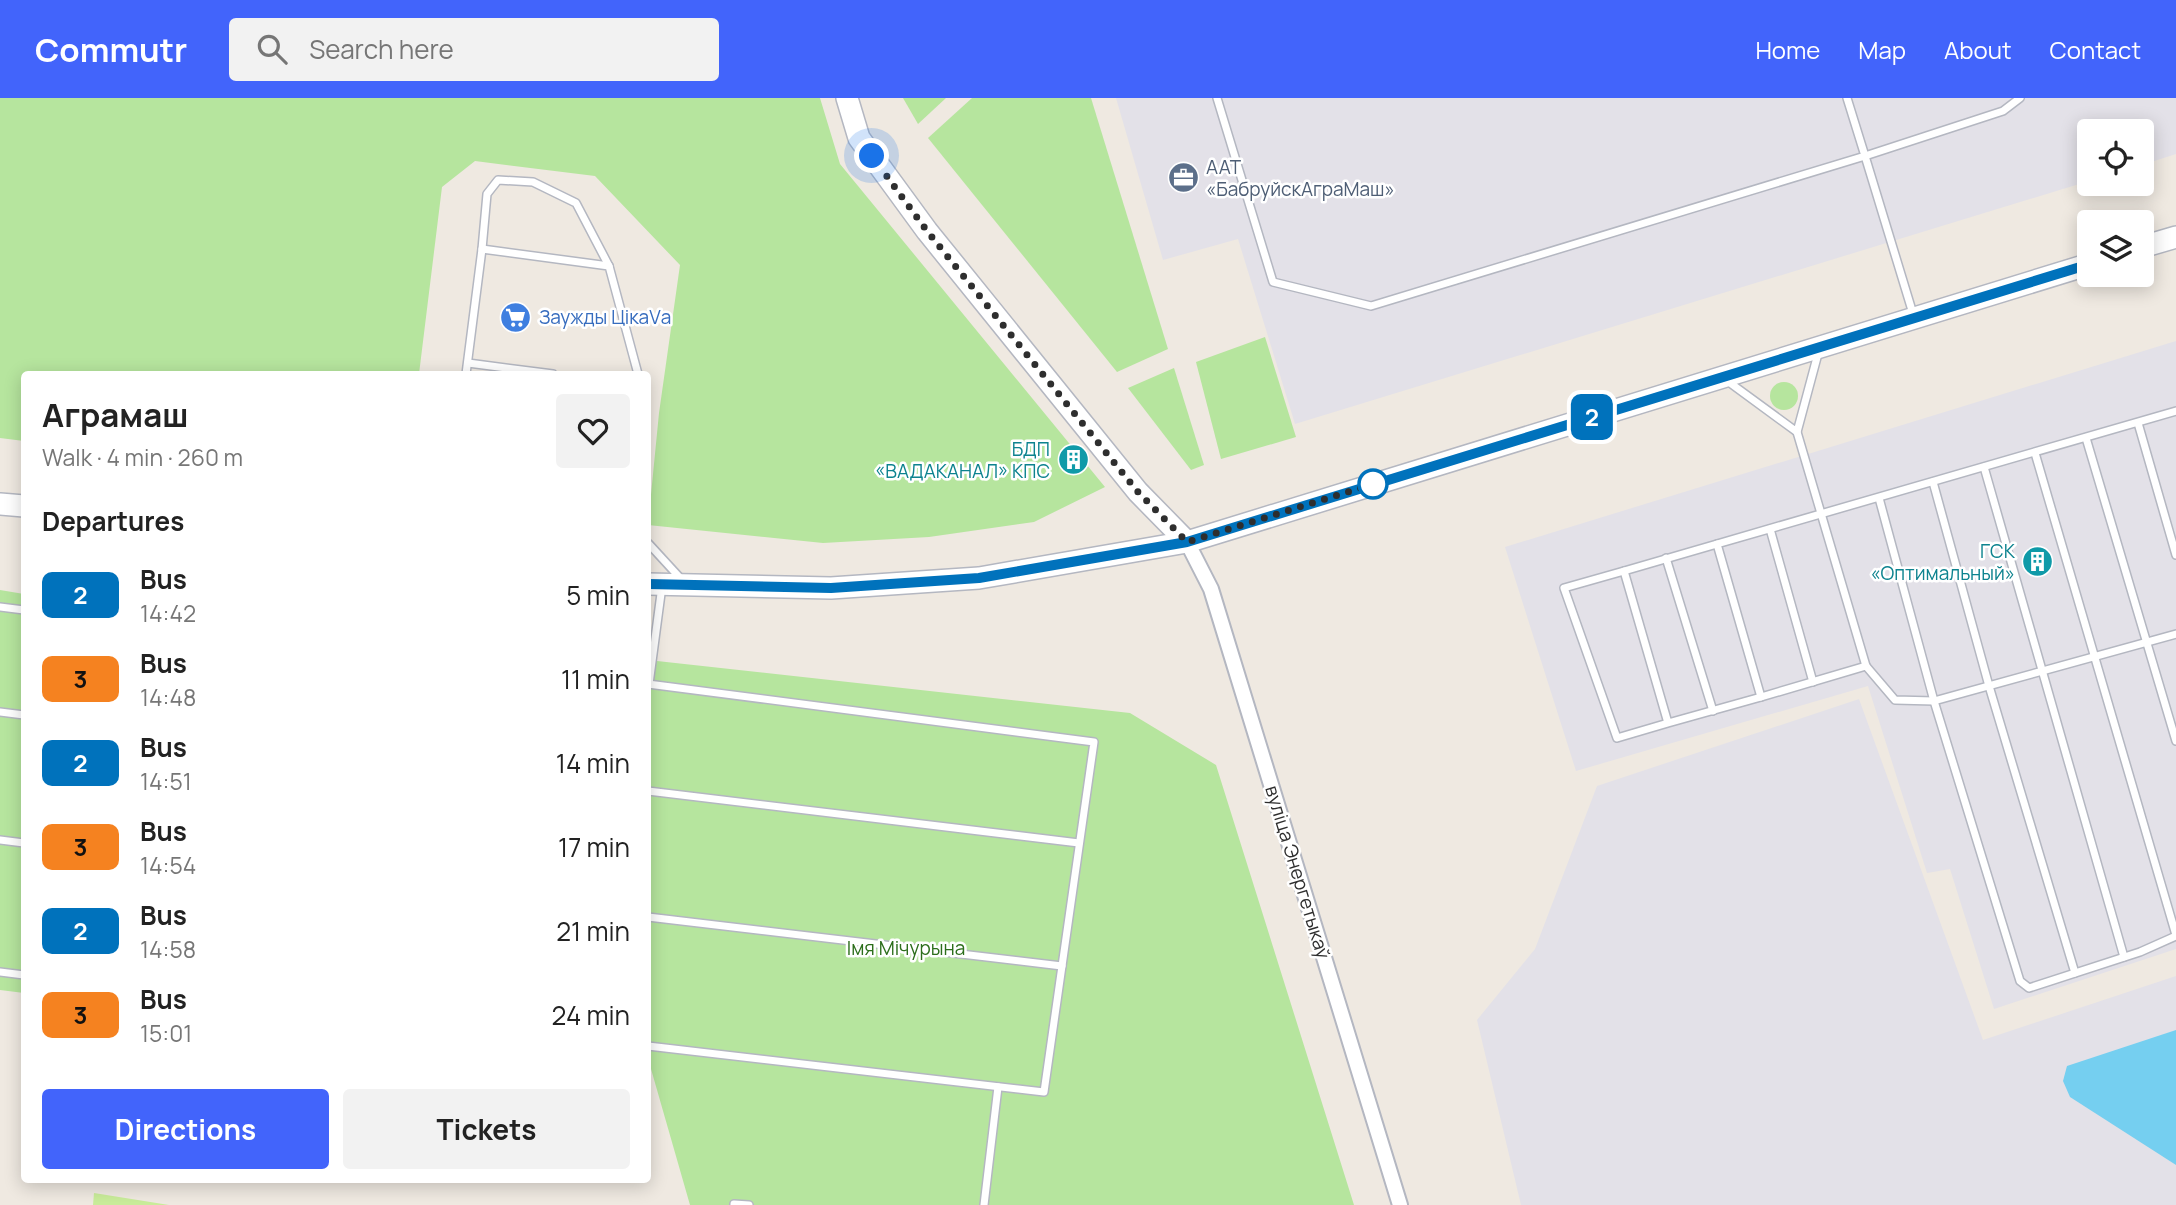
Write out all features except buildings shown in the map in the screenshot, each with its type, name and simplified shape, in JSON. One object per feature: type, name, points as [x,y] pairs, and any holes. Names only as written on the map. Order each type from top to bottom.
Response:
[{"type":"main road","points":[[847,98],[859,138],[927,231],[1138,492],[1187,542]]},
{"type":"main road","points":[[2154,243],[2176,237]]},
{"type":"main road","points":[[655,585],[831,588],[979,578],[1187,542],[2077,268]]},
{"type":"main road","points":[[0,503],[21,506]]},
{"type":"street","name":"вуліца Энергетыкаў","points":[[1187,542],[1211,589],[1400,1205]]},
{"type":"lane","points":[[1217,98],[1273,282],[1371,306],[1865,156],[2003,111],[2020,98]]},
{"type":"lane","points":[[1847,98],[1914,318]]},
{"type":"lane","points":[[466,371],[487,194],[498,180],[533,182],[576,203],[609,266],[637,371]]},
{"type":"lane","points":[[482,248],[609,266]]},
{"type":"lane","points":[[1821,346],[1797,432],[1867,666],[1895,700],[1934,701],[2176,634]]},
{"type":"lane","points":[[468,362],[532,371]]},
{"type":"lane","points":[[1722,377],[1797,432]]},
{"type":"lane","points":[[1867,666],[1617,738],[1564,588],[2176,411]]},
{"type":"lane","points":[[2138,423],[2176,555]]},
{"type":"lane","points":[[2086,438],[2176,741]]},
{"type":"lane","points":[[1879,498],[1934,701],[2020,981],[2029,988],[2123,957],[2176,935],[2035,453]]},
{"type":"lane","points":[[1984,467],[2123,957]]},
{"type":"lane","points":[[1933,482],[1989,686],[2076,973]]},
{"type":"lane","points":[[1770,529],[1813,682]]},
{"type":"lane","points":[[1717,544],[1761,697]]},
{"type":"lane","points":[[651,546],[688,586]]},
{"type":"lane","points":[[1666,558],[1713,710]]},
{"type":"lane","points":[[1624,570],[1668,723]]},
{"type":"lane","points":[[651,642],[655,585]]},
{"type":"lane","points":[[0,607],[21,610]]},
{"type":"lane","points":[[651,684],[1094,743],[1044,1092],[651,1046]]},
{"type":"lane","points":[[0,712],[21,715]]},
{"type":"lane","points":[[651,790],[1079,843]]},
{"type":"lane","points":[[0,840],[21,843]]},
{"type":"lane","points":[[651,917],[1062,966]]},
{"type":"lane","points":[[0,972],[21,975]]},
{"type":"lane","points":[[984,1205],[998,1087]]},
{"type":"lane","points":[[734,1204],[748,1205]]},
{"type":"shaded area","name":"ААТ «БабруйскАграМаш»","points":[[1116,98],[2176,98],[2176,154],[2154,161],[2154,119],[2077,119],[2077,185],[1295,424],[1238,239],[1163,260]]},
{"type":"shaded area","points":[[2176,341],[2176,949],[1994,1009],[1950,869],[1927,873],[1868,686],[1576,771],[1505,547]]},
{"type":"shaded area","points":[[1859,699],[1983,1040],[2176,976],[2176,1205],[1521,1205],[1477,1020],[1535,949],[1597,786]]},
{"type":"green space","points":[[0,98],[820,98],[840,164],[1105,487],[1034,522],[929,537],[823,543],[651,525],[651,494],[659,413],[680,265],[595,176],[475,161],[442,187],[419,371],[21,371],[21,441],[0,438]]},
{"type":"green space","points":[[903,98],[946,98],[918,124]]},
{"type":"green space","points":[[972,98],[1091,98],[1168,349],[1117,372],[928,138]]},
{"type":"green space","points":[[1265,337],[1296,437],[1221,459],[1196,362]]},
{"type":"green space","points":[[1174,368],[1204,465],[1191,470],[1128,388]]},
{"type":"green space","points":[[1784,382],[1794,386],[1798,396],[1794,406],[1784,410],[1774,406],[1770,396],[1774,386]]},
{"type":"green space","points":[[0,590],[21,594],[21,993],[0,990]]},
{"type":"green space","name":"Імя Мічурына","points":[[651,660],[1130,713],[1216,765],[1354,1205],[690,1205],[651,1069]]},
{"type":"green space","points":[[94,1193],[169,1205],[93,1205]]},
{"type":"water","points":[[2176,1030],[2176,1165],[2070,1097],[2063,1081],[2067,1066]]},
{"type":"bus line","name":"2","points":[[651,584],[831,588],[979,578],[1187,542],[2077,268]]},
{"type":"place","name":"ААТ «БабруйскАграМаш»","points":[[1183,178]]},
{"type":"place","name":"Заужды ЦікаVа","points":[[516,317]]},
{"type":"place","name":"БДП «ВАДАКАНАЛ» КПС","points":[[1073,460]]},
{"type":"place","name":"ГСК «Оптимальный»","points":[[2038,562]]},
{"type":"route","points":[[872,156],[927,231],[1138,492],[1187,542],[1373,484]]}]
